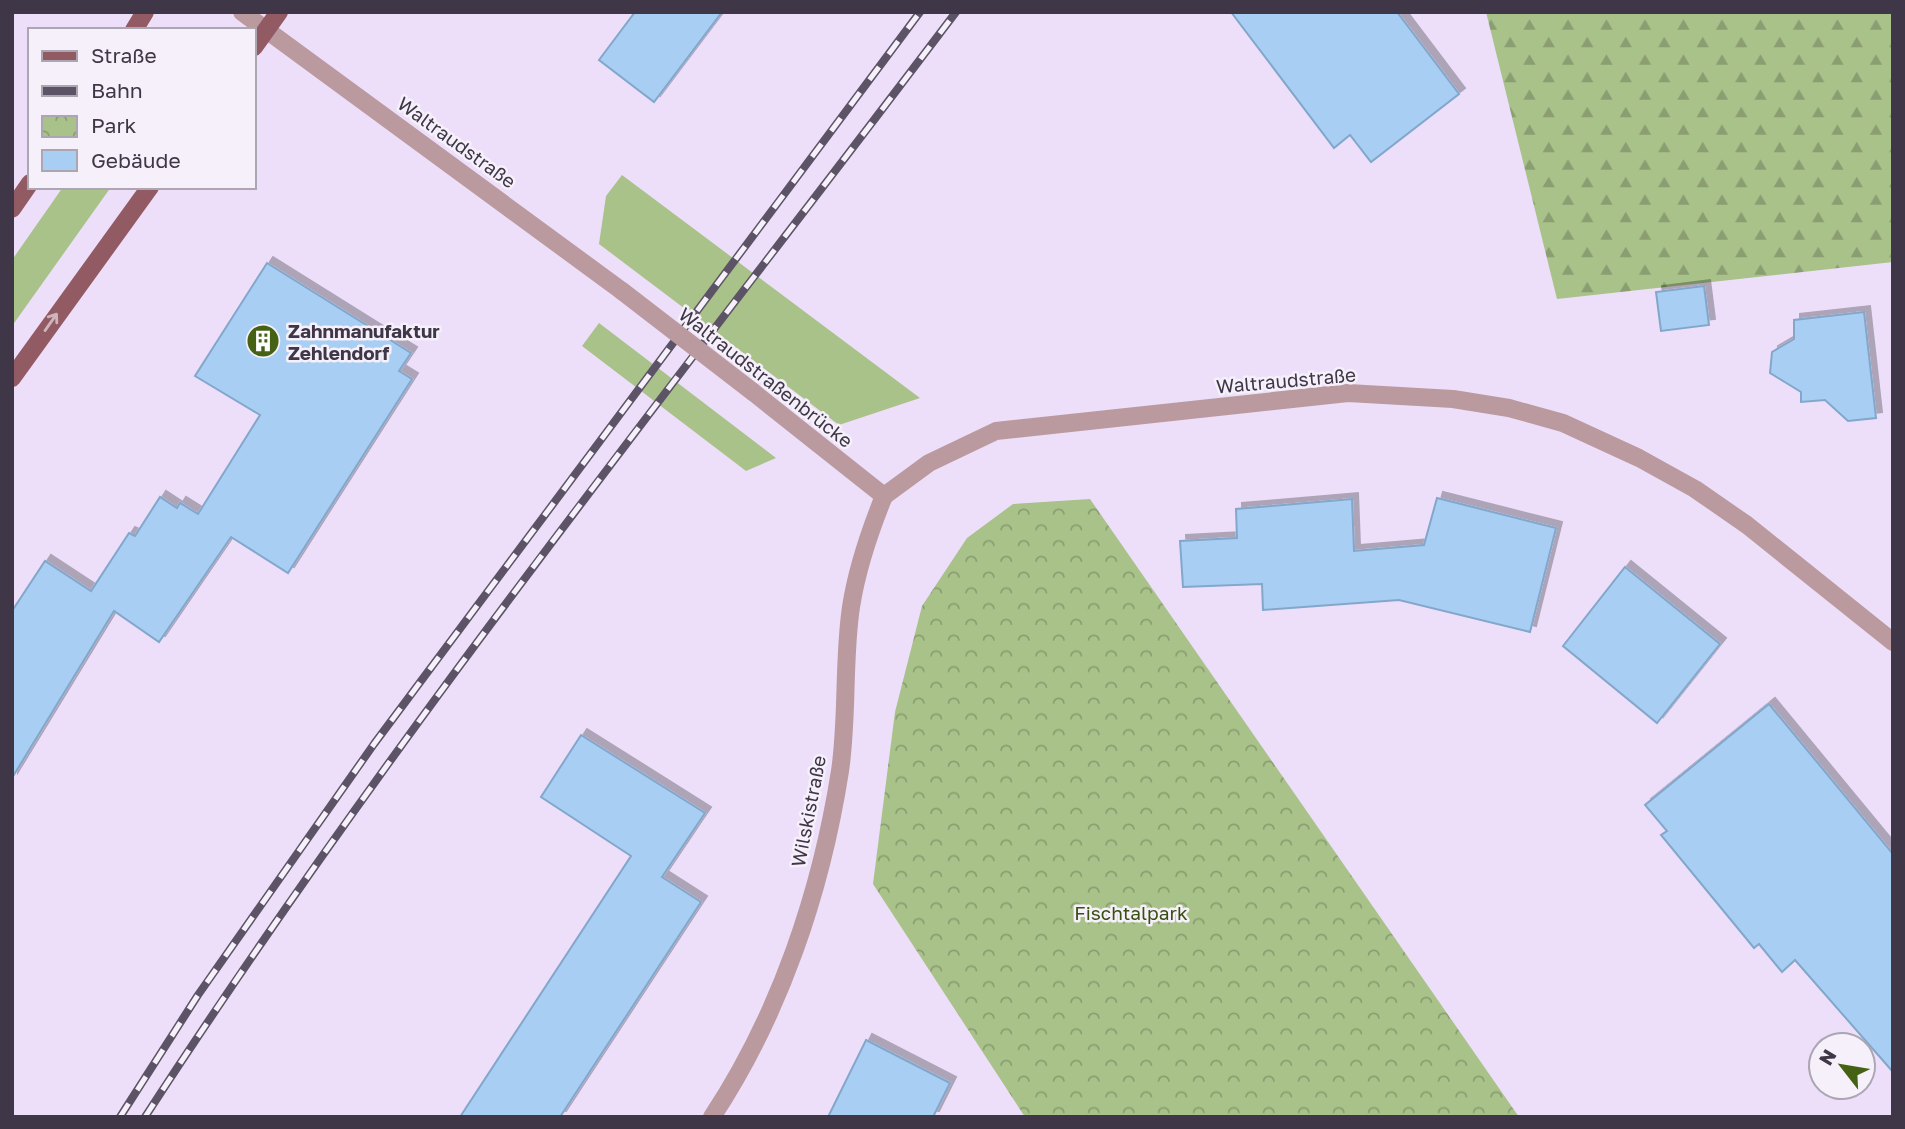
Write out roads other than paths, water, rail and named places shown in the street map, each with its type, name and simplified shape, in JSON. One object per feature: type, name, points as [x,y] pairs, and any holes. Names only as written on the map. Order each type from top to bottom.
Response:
[{"type":"main road","points":[[135,28],[145,12]]},
{"type":"main road","points":[[256,44],[279,12]]},
{"type":"main road","points":[[12,209],[28,186]]},
{"type":"main road","points":[[12,378],[148,189]]},
{"type":"street","name":"Waltraudstraße","points":[[242,12],[622,291]]},
{"type":"street","name":"Waltraudstraßenbrücke","points":[[622,291],[884,496]]},
{"type":"street","name":"Waltraudstraße","points":[[884,496],[929,463],[996,431],[1348,393],[1453,398],[1509,408],[1563,423],[1640,458],[1695,489],[1747,525],[1893,642]]},
{"type":"street","name":"Wilskistraße","points":[[712,1117],[735,1082],[784,978],[812,902],[840,770],[851,609],[862,551],[884,496]]},
{"type":"railway","points":[[120,1117],[198,995],[374,744],[920,12]]},
{"type":"railway","points":[[145,1117],[240,974],[439,695],[644,420],[956,12]]},
{"type":"place","name":"Zahnmanufaktur Zehlendorf","points":[[263,341]]},
{"type":"park label","name":"Fischtalpark","points":[[1131,912]]}]
